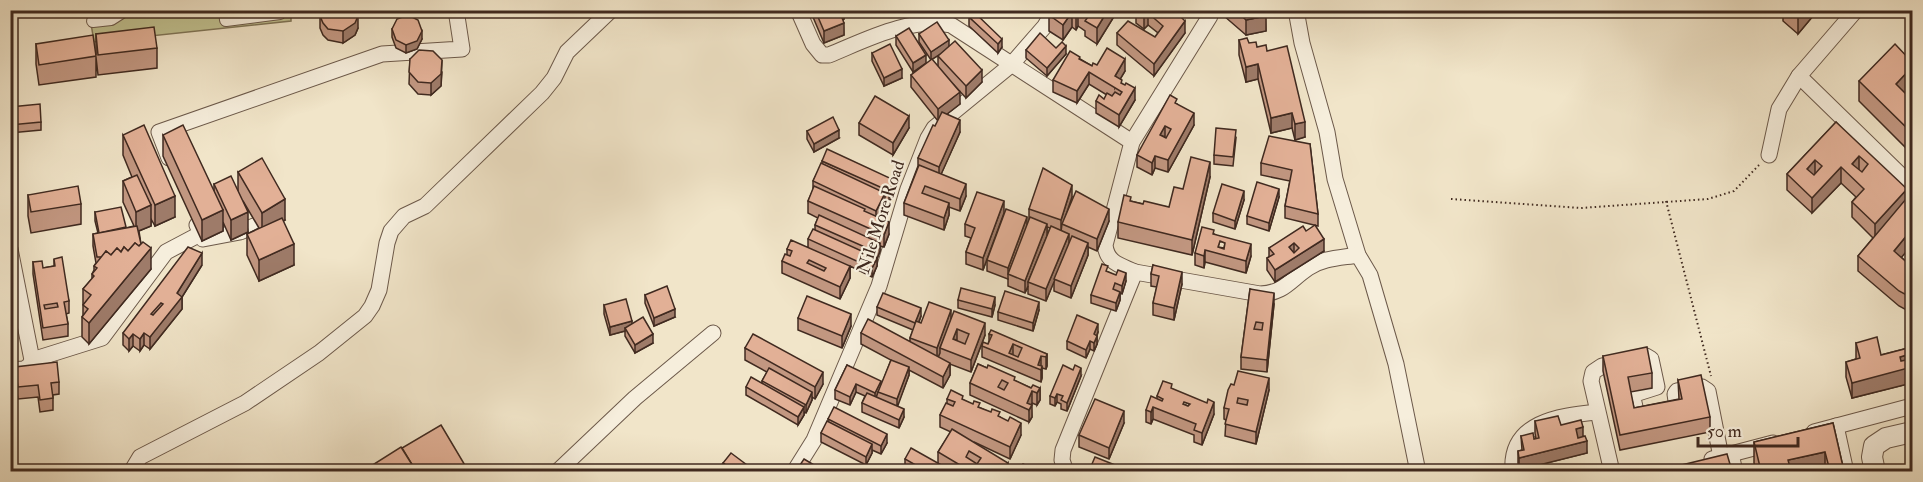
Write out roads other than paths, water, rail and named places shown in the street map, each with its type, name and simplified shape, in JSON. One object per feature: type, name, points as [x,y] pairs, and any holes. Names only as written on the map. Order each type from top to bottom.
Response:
[{"type":"street","points":[[225,10],[226,20],[280,13],[279,10]]},
{"type":"street","points":[[176,173],[159,132],[382,54],[462,49],[456,10]]},
{"type":"street","points":[[131,471],[140,457],[245,403],[319,353],[365,316],[376,298],[387,243],[396,223],[404,216],[425,206],[542,93],[554,78],[567,52],[611,10]]},
{"type":"street","points":[[798,10],[813,44],[822,55],[830,55],[891,29],[936,22],[959,28],[1011,65],[1132,142]]},
{"type":"street","name":"Nile More Road","points":[[794,471],[814,441],[879,286],[908,189],[928,138],[934,128],[1011,65],[1045,26],[1054,10]]},
{"type":"street","points":[[1296,10],[1302,43],[1327,132],[1335,179],[1358,255],[1371,275],[1392,352],[1418,471]]},
{"type":"street","points":[[1769,155],[1779,110],[1799,76],[1856,10]]},
{"type":"street","points":[[93,21],[111,19],[124,11]]},
{"type":"street","points":[[1210,15],[1132,142],[1106,245],[1106,255],[1111,261],[1135,272],[1270,294],[1282,290],[1308,268],[1326,259],[1358,255]]},
{"type":"street","points":[[1799,76],[1912,186]]},
{"type":"street","points":[[192,213],[203,239],[232,234],[276,216]]},
{"type":"street","points":[[32,360],[102,338],[166,252],[200,234]]},
{"type":"street","points":[[10,249],[32,360],[24,369],[10,370]]},
{"type":"street","points":[[1066,471],[1062,460],[1063,450],[1135,272]]},
{"type":"street","points":[[556,471],[635,398],[713,333]]},
{"type":"street","points":[[1612,471],[1591,381],[1593,372],[1602,366],[1646,356],[1651,359],[1657,387],[1635,394],[1633,398],[1637,416],[1640,418],[1675,411],[1677,391],[1702,387],[1708,391],[1726,455],[1735,471]]},
{"type":"street","points":[[1805,435],[1912,406]]},
{"type":"street","points":[[1514,471],[1515,451],[1529,430],[1558,417],[1598,412]]},
{"type":"street","points":[[1836,426],[1846,471]]},
{"type":"street","points":[[1875,471],[1872,457],[1874,446],[1886,438],[1912,432]]},
{"type":"street","points":[[1700,462],[1784,440]]}]
